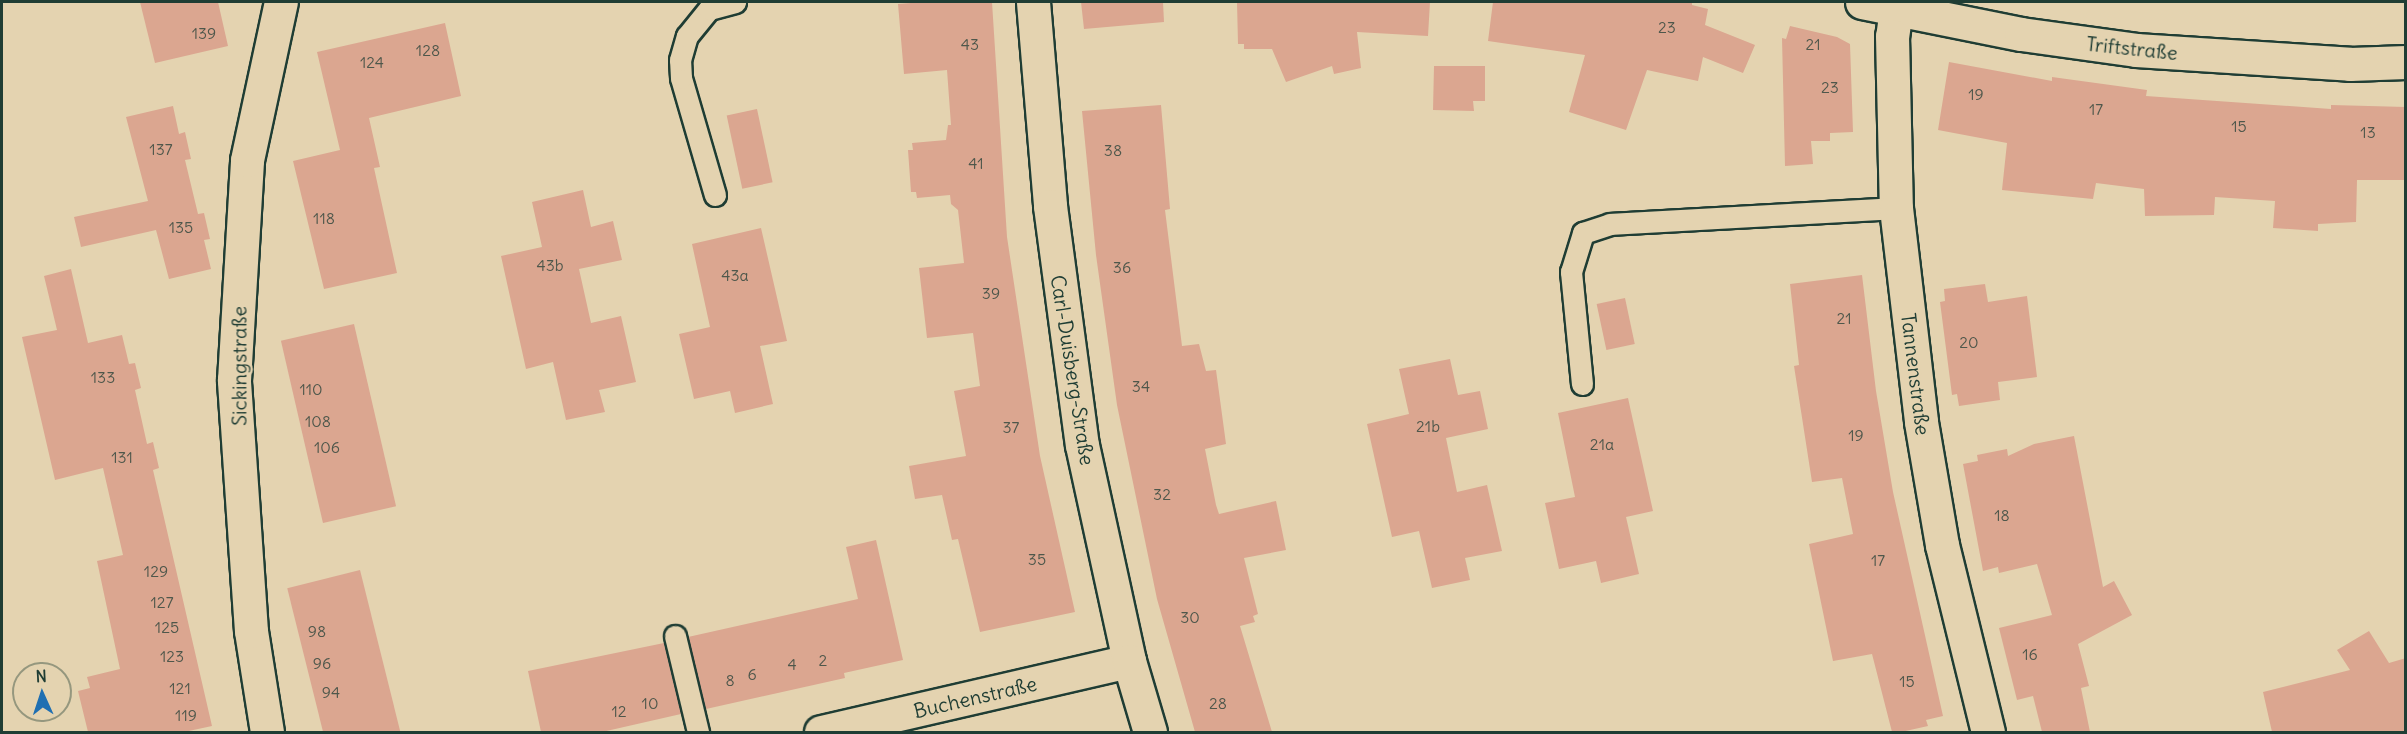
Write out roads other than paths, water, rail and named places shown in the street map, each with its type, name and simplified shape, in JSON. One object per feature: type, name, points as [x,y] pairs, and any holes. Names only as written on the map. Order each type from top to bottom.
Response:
[{"type":"street","name":"Sickingstraße","points":[[267,732],[251,631],[234,380],[247,160],[281,2]]},
{"type":"street","name":"Carl-Duisberg-Straße","points":[[1033,2],[1065,339],[1082,445],[1129,661],[1150,732]]},
{"type":"street","name":"Triftstraße","points":[[1862,2],[2021,34],[2136,50],[2350,64],[2406,62]]},
{"type":"street","name":"Tannenstraße","points":[[1896,9],[1893,36],[1896,208],[1921,422],[1942,545],[1989,732]]},
{"type":"street","name":"Buchenstraße","points":[[820,732],[1129,661]]},
{"type":"lane","points":[[715,195],[681,78],[680,60],[687,36],[710,9],[735,2]]},
{"type":"lane","points":[[1582,384],[1571,272],[1583,233],[1610,224],[1896,208]]},
{"type":"lane","points":[[675,636],[698,732]]}]
